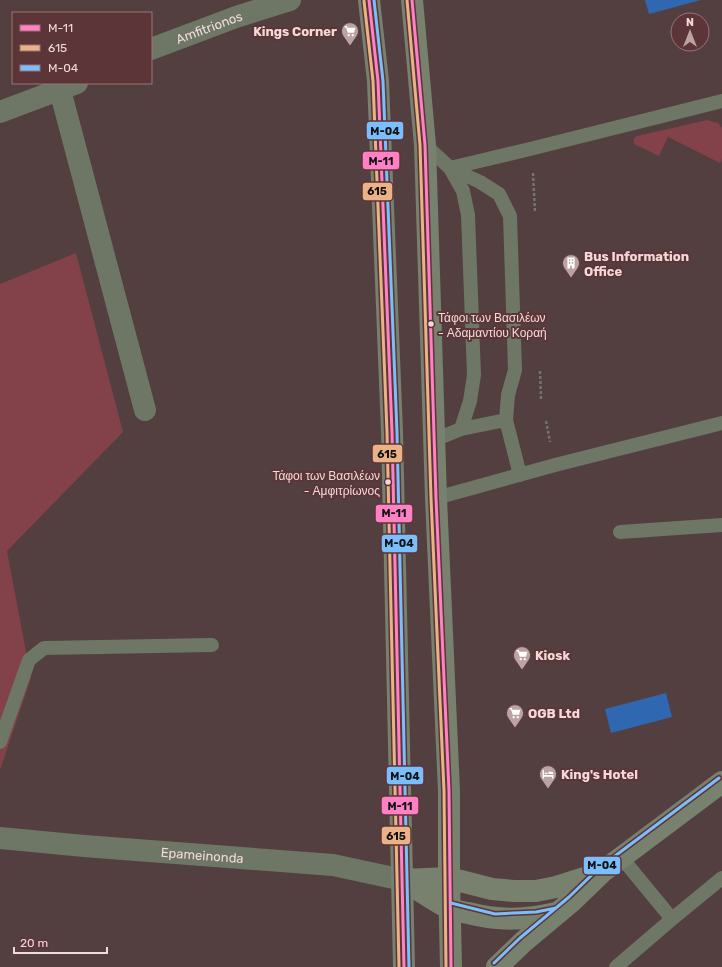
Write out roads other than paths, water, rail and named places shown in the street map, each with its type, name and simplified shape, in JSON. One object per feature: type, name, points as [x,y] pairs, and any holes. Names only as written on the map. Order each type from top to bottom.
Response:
[{"type":"main road","points":[[369,0],[378,81],[389,355],[404,967]]},
{"type":"main road","points":[[412,0],[425,145],[436,498],[449,791],[451,967]]},
{"type":"main road","points":[[497,967],[602,872],[722,782]]},
{"type":"main road","points":[[403,880],[449,878],[492,889],[536,891],[556,887],[602,872]]},
{"type":"main road","points":[[403,880],[450,908],[494,919],[536,917],[557,913]]},
{"type":"street","name":"Amfitrionos","points":[[152,48],[236,17],[290,0]]},
{"type":"street","points":[[0,112],[68,86],[145,410]]},
{"type":"street","name":"Epameinonda","points":[[0,838],[84,846],[334,865],[403,880]]},
{"type":"lane","points":[[450,168],[530,150],[722,101]]},
{"type":"lane","points":[[425,145],[450,168],[480,182],[499,194],[510,216],[515,370],[508,395],[506,420],[520,475]]},
{"type":"lane","points":[[450,168],[463,191],[468,215],[474,375],[470,401],[461,429]]},
{"type":"lane","points":[[434,440],[461,429],[506,420]]},
{"type":"lane","points":[[436,498],[722,423]]},
{"type":"lane","points":[[620,532],[722,525]]},
{"type":"lane","points":[[0,742],[29,660],[44,648],[212,645]]},
{"type":"lane","points":[[621,857],[672,919]]},
{"type":"lane","points":[[616,967],[722,878]]},
{"type":"water","points":[[645,0],[701,0],[649,14]]},
{"type":"water","points":[[666,693],[672,717],[611,733],[605,709]]},
{"type":"place","name":"Kings Corner","points":[[350,46]]},
{"type":"place","name":"Bus Information Office","points":[[571,278]]},
{"type":"place","name":"Τάφοι των Βασιλέων - Αδαμαντίου Κοραή","points":[[431,324]]},
{"type":"place","name":"Τάφοι των Βασιλέων - Αμφιτρίωνος","points":[[388,482]]},
{"type":"place","name":"Kiosk","points":[[522,670]]},
{"type":"place","name":"OGB Ltd","points":[[515,728]]},
{"type":"place","name":"King's Hotel","points":[[548,789]]}]
